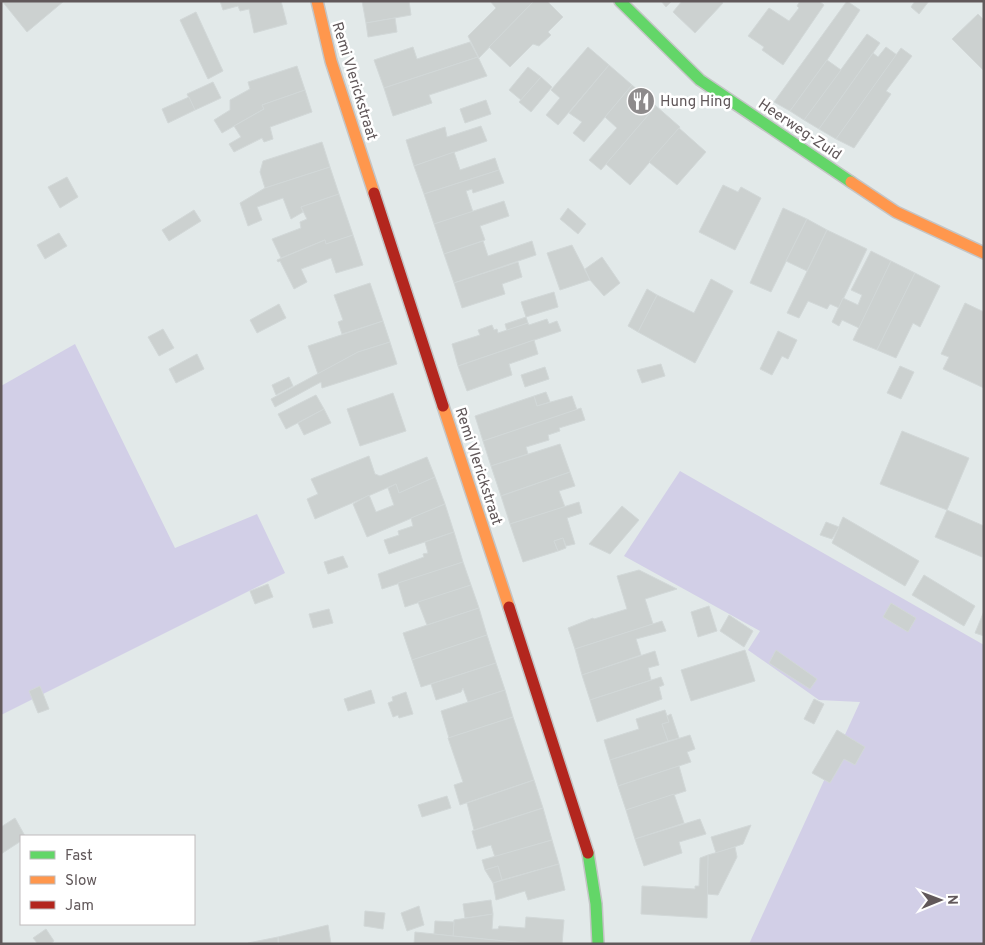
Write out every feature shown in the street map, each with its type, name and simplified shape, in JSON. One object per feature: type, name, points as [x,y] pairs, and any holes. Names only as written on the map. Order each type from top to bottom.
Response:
[{"type":"street","name":"Remi Vlerickstraat","points":[[316,1],[334,71],[588,851],[596,904],[598,944]]},
{"type":"street","name":"Heerweg-Zuid","points":[[620,1],[700,80],[896,212],[984,253]]},
{"type":"shaded area","points":[[75,344],[175,548],[257,514],[285,573],[1,715],[1,386]]},
{"type":"shaded area","points":[[680,471],[984,645],[984,944],[749,944],[860,702],[819,700],[748,650],[760,631],[624,556]]},
{"type":"building","points":[[2,1],[64,1],[27,32]]},
{"type":"building","points":[[220,1],[281,1],[287,24],[254,33],[249,9],[240,11],[238,6],[223,10]]},
{"type":"building","points":[[362,1],[409,1],[411,15],[366,23]]},
{"type":"building","points":[[490,1],[534,1],[479,58],[468,36],[496,8]]},
{"type":"building","points":[[534,1],[547,1],[563,17],[548,32],[551,35],[539,46],[533,44],[510,67],[489,47]]},
{"type":"building","points":[[661,1],[672,1],[666,7]]},
{"type":"building","points":[[682,1],[721,1],[723,3],[695,33],[673,12]]},
{"type":"building","points":[[800,1],[819,1],[824,5],[783,65],[762,50],[764,47],[748,36],[769,8],[789,21],[799,8],[797,6]]},
{"type":"building","points":[[847,1],[860,10],[827,60],[790,111],[774,102]]},
{"type":"building","points":[[915,1],[929,1],[919,14],[911,7]]},
{"type":"building","points":[[196,12],[223,71],[208,79],[180,20]]},
{"type":"building","points":[[978,14],[984,20],[984,71],[952,39]]},
{"type":"building","points":[[395,18],[397,32],[368,37],[366,23]]},
{"type":"building","points":[[867,34],[880,43],[819,129],[804,120]]},
{"type":"building","points":[[470,42],[478,57],[384,88],[374,60],[413,47],[417,59]]},
{"type":"building","points":[[588,47],[609,65],[558,125],[546,115],[560,98],[551,90]]},
{"type":"building","points":[[886,47],[897,55],[836,139],[819,129],[873,53],[878,57]]},
{"type":"building","points":[[901,48],[912,56],[886,91],[891,94],[854,148],[836,139]]},
{"type":"building","points":[[478,57],[487,76],[429,95],[432,103],[393,116],[384,88]]},
{"type":"building","points":[[827,60],[841,70],[804,120],[790,111]]},
{"type":"building","points":[[609,65],[632,85],[584,142],[573,133],[582,122],[569,113]]},
{"type":"building","points":[[297,66],[305,90],[262,105],[264,109],[222,133],[214,120],[230,110],[230,100],[250,89],[248,82]]},
{"type":"building","points":[[528,67],[541,77],[521,100],[509,90]]},
{"type":"building","points":[[541,77],[552,87],[531,112],[519,102]]},
{"type":"building","points":[[213,82],[221,98],[195,110],[187,94]]},
{"type":"building","points":[[632,85],[656,106],[601,170],[589,160],[617,128],[605,117]]},
{"type":"building","points":[[305,90],[312,112],[270,127],[273,139],[264,142],[262,138],[234,152],[229,144],[241,137],[234,126],[264,109],[262,105]]},
{"type":"building","points":[[189,97],[195,110],[168,123],[162,109]]},
{"type":"building","points":[[486,100],[491,114],[465,123],[460,109]]},
{"type":"building","points":[[656,106],[680,127],[630,185],[606,164]]},
{"type":"building","points":[[481,126],[487,141],[414,166],[406,140],[445,127],[447,137]]},
{"type":"building","points":[[679,128],[706,152],[677,185],[649,162]]},
{"type":"building","points":[[322,142],[330,167],[265,188],[260,172],[263,161]]},
{"type":"building","points":[[454,152],[460,170],[495,158],[499,170],[424,194],[414,166]]},
{"type":"building","points":[[330,167],[339,194],[301,207],[303,212],[291,219],[283,198],[257,207],[262,220],[248,226],[240,203],[265,188]]},
{"type":"building","points":[[499,170],[504,183],[473,193],[472,189],[466,191],[473,212],[434,224],[424,194]]},
{"type":"building","points":[[67,177],[78,197],[60,208],[48,187]]},
{"type":"building","points":[[723,185],[738,192],[741,187],[761,198],[735,250],[699,232]]},
{"type":"building","points":[[339,194],[353,235],[326,244],[325,240],[281,258],[272,239],[301,228],[300,222],[307,219],[301,207]]},
{"type":"building","points":[[504,201],[509,216],[480,226],[485,240],[444,254],[434,224]]},
{"type":"building","points":[[568,208],[586,224],[578,234],[560,219]]},
{"type":"building","points":[[783,208],[807,219],[771,292],[750,283]]},
{"type":"building","points":[[194,210],[201,221],[169,241],[162,230]]},
{"type":"building","points":[[807,219],[827,230],[807,271],[786,261]]},
{"type":"building","points":[[827,230],[867,249],[839,308],[830,304],[827,309],[808,301],[799,318],[787,313]]},
{"type":"building","points":[[59,233],[67,246],[45,259],[37,245]]},
{"type":"building","points":[[353,235],[363,265],[336,273],[331,258],[301,269],[307,282],[294,289],[280,261],[278,262],[277,260],[325,240],[326,244]]},
{"type":"building","points":[[483,241],[488,256],[532,241],[536,255],[454,283],[444,254]]},
{"type":"building","points":[[572,245],[590,280],[560,290],[547,253]]},
{"type":"building","points":[[871,251],[891,261],[859,328],[842,320],[839,326],[832,322],[843,298],[858,305],[862,295],[851,290]]},
{"type":"building","points":[[602,257],[620,283],[604,296],[590,280],[585,269]]},
{"type":"building","points":[[891,261],[915,273],[877,350],[853,340]]},
{"type":"building","points":[[518,262],[522,277],[502,284],[505,294],[462,308],[454,283]]},
{"type":"building","points":[[915,273],[940,286],[920,327],[913,323],[896,358],[877,350]]},
{"type":"building","points":[[711,279],[733,291],[695,363],[638,332],[657,295],[694,313]]},
{"type":"building","points":[[370,283],[383,321],[342,334],[338,322],[343,320],[334,295]]},
{"type":"building","points":[[647,289],[657,295],[638,332],[628,326]]},
{"type":"building","points":[[554,292],[558,307],[526,317],[521,302]]},
{"type":"building","points":[[965,303],[984,312],[984,388],[943,369],[949,357],[941,354]]},
{"type":"building","points":[[279,304],[286,318],[257,333],[250,320]]},
{"type":"building","points":[[526,317],[528,323],[507,331],[505,324]]},
{"type":"building","points":[[547,319],[549,324],[557,321],[561,331],[458,366],[452,344],[480,335],[478,330],[492,325],[494,330],[497,329],[498,333]]},
{"type":"building","points":[[383,321],[390,342],[358,352],[318,374],[308,346]]},
{"type":"building","points":[[163,329],[174,348],[159,356],[148,337]]},
{"type":"building","points":[[778,331],[797,340],[788,359],[782,356],[772,375],[760,369]]},
{"type":"building","points":[[534,340],[538,354],[509,364],[512,375],[467,391],[458,366]]},
{"type":"building","points":[[390,342],[397,364],[322,388],[321,382],[275,407],[271,399],[358,352]]},
{"type":"building","points":[[197,354],[204,369],[176,383],[169,369]]},
{"type":"building","points":[[661,364],[665,376],[642,383],[637,370]]},
{"type":"building","points":[[900,366],[914,372],[901,399],[887,393]]},
{"type":"building","points":[[545,367],[549,379],[525,387],[521,375]]},
{"type":"building","points":[[289,377],[293,386],[276,395],[272,385]]},
{"type":"building","points":[[546,392],[550,402],[537,406],[534,396]]},
{"type":"building","points":[[393,393],[406,431],[360,446],[347,409]]},
{"type":"building","points":[[316,395],[324,409],[286,429],[278,414]]},
{"type":"building","points":[[534,396],[537,406],[572,396],[577,410],[483,441],[475,416]]},
{"type":"building","points":[[581,408],[585,420],[559,428],[560,431],[548,435],[549,440],[526,447],[528,454],[491,466],[483,441]]},
{"type":"building","points":[[324,409],[331,423],[304,435],[298,423]]},
{"type":"building","points":[[902,431],[969,458],[947,510],[880,484]]},
{"type":"building","points":[[560,444],[570,472],[501,496],[491,466]]},
{"type":"building","points":[[369,456],[375,474],[380,476],[427,457],[435,477],[399,493],[396,484],[315,519],[307,499],[318,494],[311,479]]},
{"type":"building","points":[[570,472],[575,486],[559,491],[565,507],[510,524],[501,496]]},
{"type":"building","points":[[435,477],[445,504],[367,537],[353,504],[369,495],[376,512],[394,505],[388,488],[396,484],[399,493]]},
{"type":"building","points":[[579,502],[582,513],[567,518],[575,544],[566,546],[563,538],[554,541],[558,551],[523,562],[510,524]]},
{"type":"building","points":[[445,504],[454,532],[389,554],[384,540],[399,535],[398,531],[413,526],[411,518]]},
{"type":"building","points":[[622,506],[639,520],[610,554],[589,544]]},
{"type":"building","points":[[947,510],[984,526],[982,557],[935,537]]},
{"type":"building","points":[[843,517],[919,561],[905,586],[832,543]]},
{"type":"building","points":[[826,522],[839,527],[832,539],[820,535]]},
{"type":"building","points":[[454,532],[463,562],[382,589],[378,574],[424,557],[423,554],[428,553],[425,542]]},
{"type":"building","points":[[563,538],[566,548],[558,551],[554,541]]},
{"type":"building","points":[[343,556],[348,567],[328,574],[324,562]]},
{"type":"building","points":[[463,562],[471,585],[405,607],[398,583]]},
{"type":"building","points":[[639,570],[677,589],[645,599],[653,624],[575,649],[568,628],[593,618],[627,609],[617,576]]},
{"type":"building","points":[[924,575],[975,606],[964,626],[912,595]]},
{"type":"building","points":[[268,584],[273,597],[255,604],[250,591]]},
{"type":"building","points":[[471,585],[479,608],[427,625],[418,602]]},
{"type":"building","points":[[891,603],[916,618],[908,632],[883,617]]},
{"type":"building","points":[[709,606],[717,631],[698,637],[691,612]]},
{"type":"building","points":[[479,608],[487,635],[412,660],[403,633]]},
{"type":"building","points":[[329,609],[333,623],[313,628],[309,614]]},
{"type":"building","points":[[984,611],[984,636],[975,633]]},
{"type":"building","points":[[729,615],[753,631],[744,647],[720,631]]},
{"type":"building","points":[[662,621],[666,631],[636,639],[641,655],[582,675],[575,649]]},
{"type":"building","points":[[487,635],[496,663],[421,687],[412,660]]},
{"type":"building","points":[[745,650],[755,681],[691,701],[681,670]]},
{"type":"building","points":[[776,650],[817,679],[810,689],[769,663]]},
{"type":"building","points":[[655,651],[659,665],[648,668],[651,680],[590,700],[582,675]]},
{"type":"building","points":[[496,663],[505,690],[468,702],[463,688],[461,692],[436,700],[431,684]]},
{"type":"building","points":[[661,677],[664,685],[659,687],[662,699],[597,722],[590,700]]},
{"type":"building","points":[[40,686],[49,709],[38,713],[29,691]]},
{"type":"building","points":[[371,690],[375,703],[348,711],[344,699]]},
{"type":"building","points":[[505,690],[513,717],[449,738],[441,711]]},
{"type":"building","points":[[406,692],[413,714],[399,718],[398,715],[393,717],[388,703],[393,701],[392,697]]},
{"type":"building","points":[[814,699],[824,704],[814,724],[804,719]]},
{"type":"building","points":[[665,710],[669,722],[662,724],[668,741],[610,760],[604,740],[639,729],[636,719]]},
{"type":"building","points":[[671,714],[679,738],[668,741],[662,724],[669,722],[667,716]]},
{"type":"building","points":[[513,717],[534,780],[460,805],[454,785],[463,782],[448,738]]},
{"type":"building","points":[[837,730],[865,747],[855,765],[844,759],[830,783],[812,773]]},
{"type":"building","points":[[690,735],[695,749],[687,752],[691,762],[618,786],[610,760]]},
{"type":"building","points":[[679,766],[686,791],[626,810],[618,786]]},
{"type":"building","points":[[534,780],[543,808],[474,830],[467,803]]},
{"type":"building","points":[[674,794],[684,823],[635,839],[626,810]]},
{"type":"building","points":[[447,796],[451,808],[422,817],[418,805]]},
{"type":"building","points":[[543,808],[552,840],[495,857],[491,845],[477,849],[472,831]]},
{"type":"building","points":[[15,818],[24,835],[20,835],[20,842],[1,854],[1,827]]},
{"type":"building","points":[[700,819],[706,834],[679,842],[682,853],[644,866],[635,839]]},
{"type":"building","points":[[751,825],[743,844],[716,853],[711,837]]},
{"type":"building","points":[[552,840],[559,864],[502,880],[498,866],[485,870],[482,860]]},
{"type":"building","points":[[735,847],[737,857],[718,895],[707,894],[708,855]]},
{"type":"building","points":[[708,855],[707,918],[641,914],[642,886],[695,889],[695,886],[699,886],[700,858]]},
{"type":"building","points":[[559,864],[565,890],[528,900],[525,891],[496,900],[493,883]]},
{"type":"building","points":[[498,866],[502,880],[493,883],[485,870]]},
{"type":"building","points":[[491,900],[493,914],[465,918],[463,904]]},
{"type":"building","points":[[419,906],[424,925],[407,931],[401,913]]},
{"type":"building","points":[[365,911],[385,913],[383,929],[364,926]]},
{"type":"building","points":[[493,914],[492,929],[498,929],[499,926],[525,928],[526,917],[564,920],[562,944],[535,944],[453,936],[454,920]]},
{"type":"building","points":[[435,921],[454,922],[453,936],[434,934]]},
{"type":"building","points":[[328,925],[331,944],[279,944],[278,937]]},
{"type":"building","points":[[46,929],[54,941],[50,944],[38,944],[33,938]]},
{"type":"building","points":[[415,932],[453,936],[535,944],[414,944]]},
{"type":"building","points":[[278,937],[278,944],[248,944],[248,943]]},
{"type":"traffic: fast","points":[[620,1],[700,80],[851,182]]},
{"type":"traffic: fast","points":[[588,853],[596,904],[598,944]]},
{"type":"traffic: slow","points":[[317,1],[331,61],[374,193]]},
{"type":"traffic: slow","points":[[851,182],[896,212],[984,253]]},
{"type":"traffic: slow","points":[[443,406],[509,607]]},
{"type":"traffic: jam","points":[[374,193],[443,406]]},
{"type":"traffic: jam","points":[[509,607],[588,853]]},
{"type":"place","name":"Hung Hing","points":[[641,101]]}]
